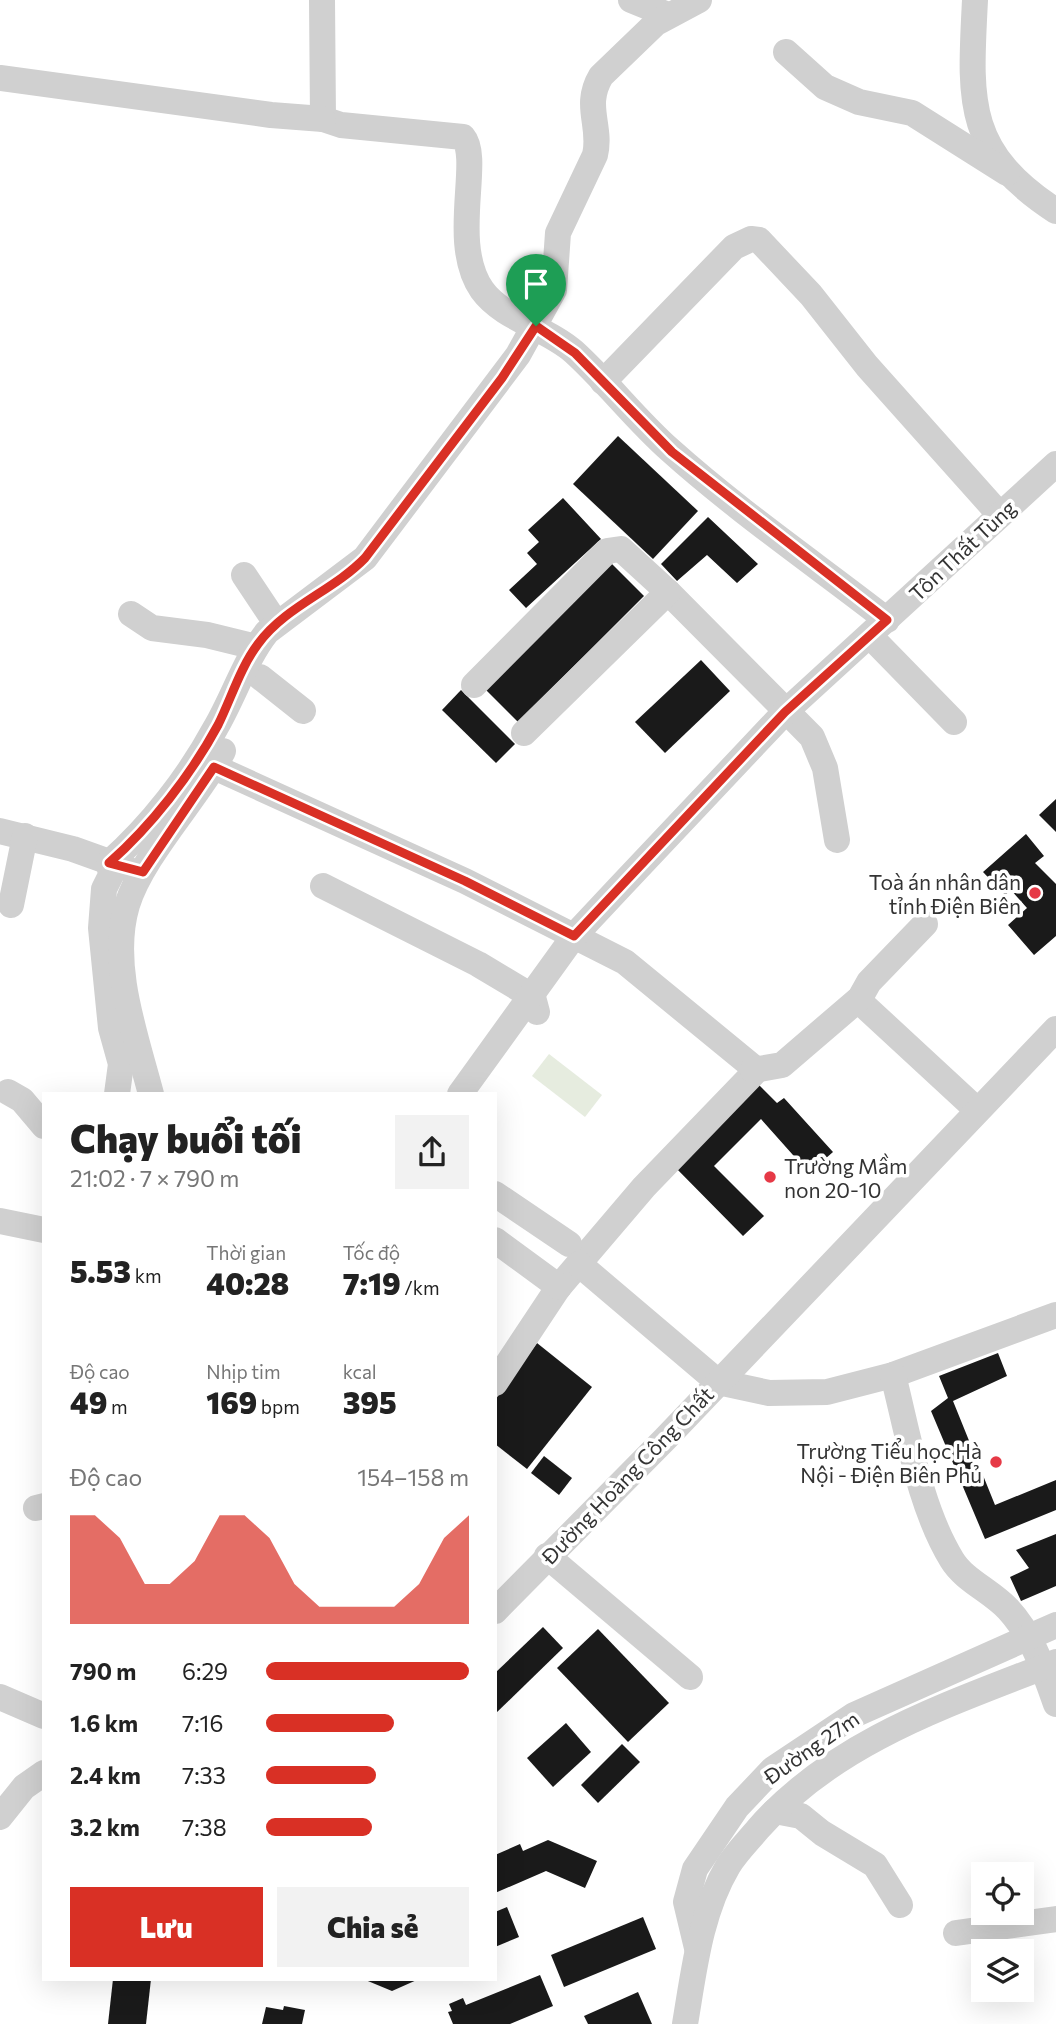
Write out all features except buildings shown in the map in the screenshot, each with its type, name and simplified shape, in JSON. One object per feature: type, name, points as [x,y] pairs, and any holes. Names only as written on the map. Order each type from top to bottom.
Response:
[{"type":"street","points":[[322,0],[323,119]]},
{"type":"street","points":[[631,0],[668,15]]},
{"type":"street","points":[[109,863],[139,837],[192,765],[217,727],[276,623],[353,570],[365,558],[502,378],[536,326],[554,290],[558,233],[597,146],[592,119],[595,86],[601,76],[648,29],[668,15],[699,0]]},
{"type":"street","points":[[975,0],[971,89],[974,109],[993,154],[1007,173]]},
{"type":"street","points":[[786,52],[825,87],[859,102],[912,113],[1007,173],[1056,211]]},
{"type":"street","points":[[0,78],[271,115],[323,119],[341,125],[463,137],[470,153],[465,216],[470,266],[484,293],[499,306],[567,346],[672,452],[878,628],[954,722]]},
{"type":"street","points":[[603,382],[734,247],[751,239],[759,240],[811,295],[867,366],[1000,515]]},
{"type":"street","name":"Tôn Thất Tùng","points":[[462,1092],[533,997],[574,936],[785,712],[1056,464]]},
{"type":"street","points":[[474,685],[607,551],[616,548],[625,551],[785,712],[804,727],[819,750],[837,840]]},
{"type":"street","points":[[244,575],[276,623]]},
{"type":"street","points":[[524,733],[668,592]]},
{"type":"street","points":[[131,614],[152,628],[207,635],[256,660],[303,711]]},
{"type":"street","points":[[142,1090],[121,953],[127,903],[143,872],[214,767],[256,660]]},
{"type":"street","points":[[214,767],[465,881],[625,962],[752,1065],[753,1070]]},
{"type":"street","points":[[11,905],[13,834],[74,849],[109,863],[143,872]]},
{"type":"street","points":[[109,863],[111,875],[102,901],[101,928],[111,1028],[121,1065],[117,1092]]},
{"type":"street","points":[[323,886],[478,964],[533,997],[537,1013],[482,1092]]},
{"type":"street","points":[[497,1380],[559,1287],[574,1254],[644,1187],[753,1070],[782,1065],[858,1000],[869,982],[925,925]]},
{"type":"street","points":[[858,1000],[977,1110]]},
{"type":"street","points":[[497,1196],[574,1254],[718,1382],[1056,1029]]},
{"type":"street","points":[[8,1092],[22,1100],[42,1124]]},
{"type":"street","points":[[0,1221],[42,1230]]},
{"type":"street","points":[[497,1241],[559,1287]]},
{"type":"street","name":"Đường Hoàng Công Chất","points":[[497,1609],[718,1382],[769,1393],[827,1392],[893,1375],[1056,1315]]},
{"type":"street","points":[[893,1375],[916,1469],[951,1559],[961,1573],[985,1587],[1009,1610],[1029,1636],[1049,1664],[1056,1704]]},
{"type":"street","points":[[547,1556],[690,1677]]},
{"type":"street","name":"Đường 27m","points":[[698,1950],[686,1902],[695,1869],[737,1807],[773,1769],[854,1714],[1056,1625]]},
{"type":"street","name":"Đường 27m","points":[[698,1950],[711,1903],[728,1865],[775,1811],[816,1773],[877,1737],[1049,1664]]},
{"type":"street","points":[[0,1697],[42,1715]]},
{"type":"street","points":[[0,1817],[24,1787],[42,1774]]},
{"type":"street","points":[[775,1811],[801,1815],[822,1833],[875,1864],[900,1905]]},
{"type":"street","points":[[956,1933],[1056,1919]]},
{"type":"street","points":[[685,2024],[698,1950]]},
{"type":"shaded area","points":[[549,1054],[602,1095],[585,1117],[532,1076]]},
{"type":"place","name":"Toà án nhân dân tỉnh Điện Biên","points":[[1035,893]]},
{"type":"place","name":"Trường Mầm non 20-10","points":[[770,1177]]},
{"type":"place","name":"Trường Tiểu học Hà Nội - Điện Biên Phủ","points":[[996,1462]]},
{"type":"route","points":[[536,326],[575,353],[646,429],[672,452],[887,620],[785,712],[574,936],[465,881],[214,767],[143,872],[109,863],[139,837],[192,765],[217,727],[256,647],[267,632],[312,596],[353,570],[365,558],[502,378],[536,326]]}]
